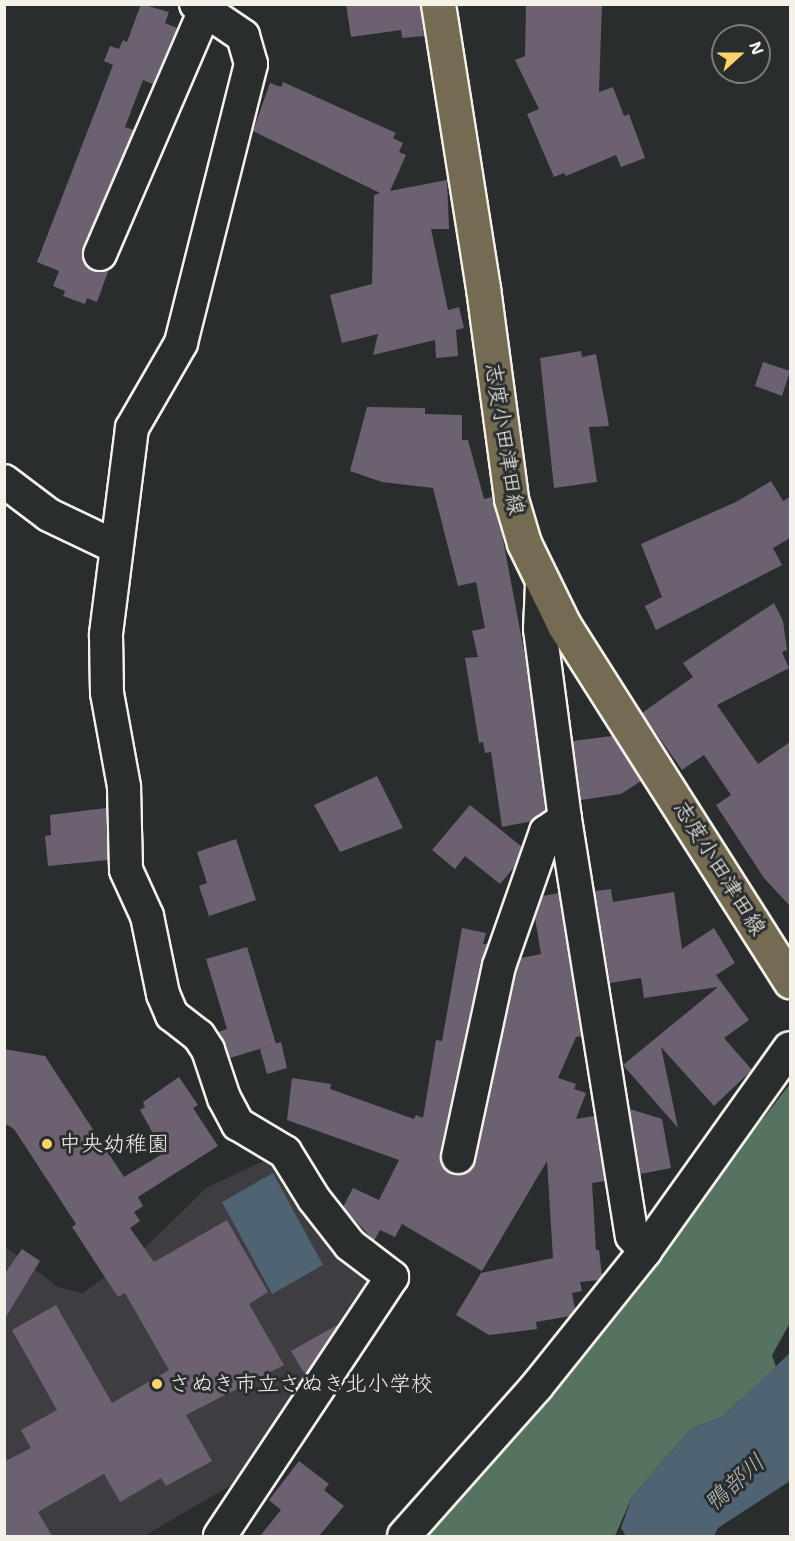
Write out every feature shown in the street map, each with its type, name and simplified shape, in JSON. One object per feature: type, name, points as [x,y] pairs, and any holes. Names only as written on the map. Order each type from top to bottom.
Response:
[{"type":"main road","name":"志度小田津田線","points":[[438,4],[483,288],[511,499],[524,543],[564,625],[790,981]]},
{"type":"street","points":[[100,254],[201,7],[243,36],[251,64],[181,342],[132,428],[114,546],[106,635],[107,693],[124,788],[126,870],[147,916],[163,994],[172,1015],[199,1036],[208,1050],[224,1098],[238,1124],[285,1152],[314,1199],[350,1245],[392,1277],[220,1536]]},
{"type":"street","points":[[4,481],[48,515],[114,546]]},
{"type":"street","points":[[542,584],[540,629],[565,819],[632,1236],[645,1251]]},
{"type":"street","points":[[458,1157],[499,966],[546,832],[565,819]]},
{"type":"street","points":[[404,1536],[537,1386],[645,1251],[790,1048]]},
{"type":"shaded area","name":"さぬき市立さぬき北小学校","points":[[278,1154],[376,1284],[250,1474],[144,1536],[5,1536],[4,1246],[58,1287],[83,1293],[148,1245],[206,1188]]},
{"type":"green space","points":[[790,1084],[790,1323],[772,1355],[776,1367],[722,1417],[691,1429],[632,1497],[615,1536],[426,1536],[544,1397]]},
{"type":"water","points":[[273,1173],[323,1265],[272,1294],[222,1202]]},
{"type":"water","name":"鴨部川","points":[[790,1353],[790,1481],[718,1528],[714,1536],[626,1536],[621,1528],[632,1497],[691,1429],[722,1417]]},
{"type":"building","points":[[141,4],[169,12],[165,23],[177,28],[153,84],[143,80],[125,127],[134,130],[83,247],[86,265],[93,271],[109,269],[97,302],[87,298],[85,304],[63,296],[65,291],[53,286],[59,271],[37,262],[113,65],[104,61],[110,46],[119,49],[123,40],[127,42]]},
{"type":"building","points":[[346,4],[420,4],[424,36],[402,38],[401,30],[351,37]]},
{"type":"building","points":[[526,4],[602,4],[599,92],[613,87],[624,116],[629,114],[645,158],[621,167],[616,155],[566,176],[564,173],[554,177],[527,114],[539,109],[515,60],[525,56]]},
{"type":"building","points":[[283,82],[396,133],[393,138],[403,143],[399,152],[406,155],[390,191],[447,180],[449,229],[431,229],[448,310],[459,307],[464,328],[456,330],[458,356],[436,358],[435,340],[373,355],[378,334],[342,343],[330,295],[372,284],[374,195],[380,193],[253,131],[270,83],[281,87]]},
{"type":"building","points":[[581,351],[582,357],[596,354],[609,426],[589,427],[597,482],[554,488],[540,358]]},
{"type":"building","points":[[763,362],[790,371],[782,396],[755,386]]},
{"type":"building","points":[[367,407],[425,408],[425,414],[462,415],[462,440],[468,440],[484,499],[492,497],[502,534],[526,662],[546,810],[533,821],[502,827],[491,752],[485,753],[483,742],[479,743],[465,658],[478,657],[472,631],[485,628],[476,582],[458,586],[433,488],[382,482],[350,471]]},
{"type":"building","points":[[771,481],[783,501],[790,497],[790,538],[773,548],[782,565],[656,630],[645,606],[662,597],[641,544],[736,502]]},
{"type":"building","points":[[774,603],[783,621],[787,650],[782,652],[789,668],[717,705],[758,764],[790,742],[790,906],[764,878],[716,805],[731,795],[704,755],[682,770],[642,713],[693,677],[683,663]]},
{"type":"building","points":[[612,736],[641,781],[621,794],[581,800],[573,741]]},
{"type":"building","points":[[377,776],[403,828],[340,852],[314,805]]},
{"type":"building","points":[[470,805],[522,847],[515,866],[500,884],[465,856],[455,869],[432,850]]},
{"type":"building","points":[[106,808],[108,860],[48,866],[45,836],[51,835],[50,815]]},
{"type":"building","points":[[236,839],[256,900],[209,916],[199,886],[207,883],[197,852]]},
{"type":"building","points":[[611,889],[613,902],[674,892],[682,949],[714,928],[735,963],[716,975],[749,1020],[724,1038],[752,1070],[714,1106],[661,1047],[678,1128],[623,1065],[718,987],[644,998],[641,978],[610,983],[595,891]]},
{"type":"building","points":[[559,893],[582,1036],[576,1037],[558,1078],[576,1084],[574,1089],[586,1093],[576,1119],[594,1116],[605,1181],[592,1183],[596,1250],[599,1250],[602,1276],[599,1280],[580,1282],[582,1291],[572,1293],[575,1309],[570,1316],[536,1322],[537,1329],[489,1335],[456,1315],[481,1273],[553,1258],[547,1161],[482,1271],[402,1224],[395,1237],[380,1230],[374,1241],[343,1207],[353,1188],[379,1200],[399,1160],[287,1120],[292,1078],[331,1084],[330,1089],[414,1119],[416,1115],[423,1118],[436,1040],[442,1041],[462,928],[486,933],[483,944],[488,944],[440,1154],[446,1171],[455,1175],[471,1169],[516,971],[521,958],[541,954],[535,918],[543,896]]},
{"type":"building","points":[[247,947],[276,1044],[230,1058],[218,1032],[227,1029],[206,959]]},
{"type":"building","points":[[281,1042],[287,1068],[267,1074],[260,1049]]},
{"type":"building","points":[[4,1049],[45,1056],[124,1177],[164,1153],[140,1110],[145,1107],[143,1102],[179,1077],[198,1105],[193,1108],[218,1146],[138,1197],[143,1206],[134,1212],[140,1221],[130,1228],[154,1262],[227,1220],[268,1292],[249,1304],[284,1365],[186,1415],[212,1461],[166,1486],[161,1478],[120,1502],[104,1474],[38,1512],[52,1536],[4,1536],[4,1462],[31,1448],[21,1430],[57,1410],[12,1330],[56,1305],[112,1403],[169,1370],[125,1293],[118,1297],[72,1227],[76,1224],[14,1129],[4,1123]]},
{"type":"building","points":[[630,1109],[662,1119],[671,1168],[640,1174]]},
{"type":"building","points":[[22,1249],[40,1261],[4,1320],[4,1275]]},
{"type":"building","points":[[339,1324],[309,1370],[304,1373],[291,1351]]},
{"type":"building","points":[[299,1461],[329,1484],[324,1490],[344,1506],[319,1536],[260,1536],[281,1510],[269,1500]]},
{"type":"place","name":"中央幼稚園","points":[[47,1144]]},
{"type":"place","name":"さぬき市立さぬき北小学校","points":[[157,1384]]}]
